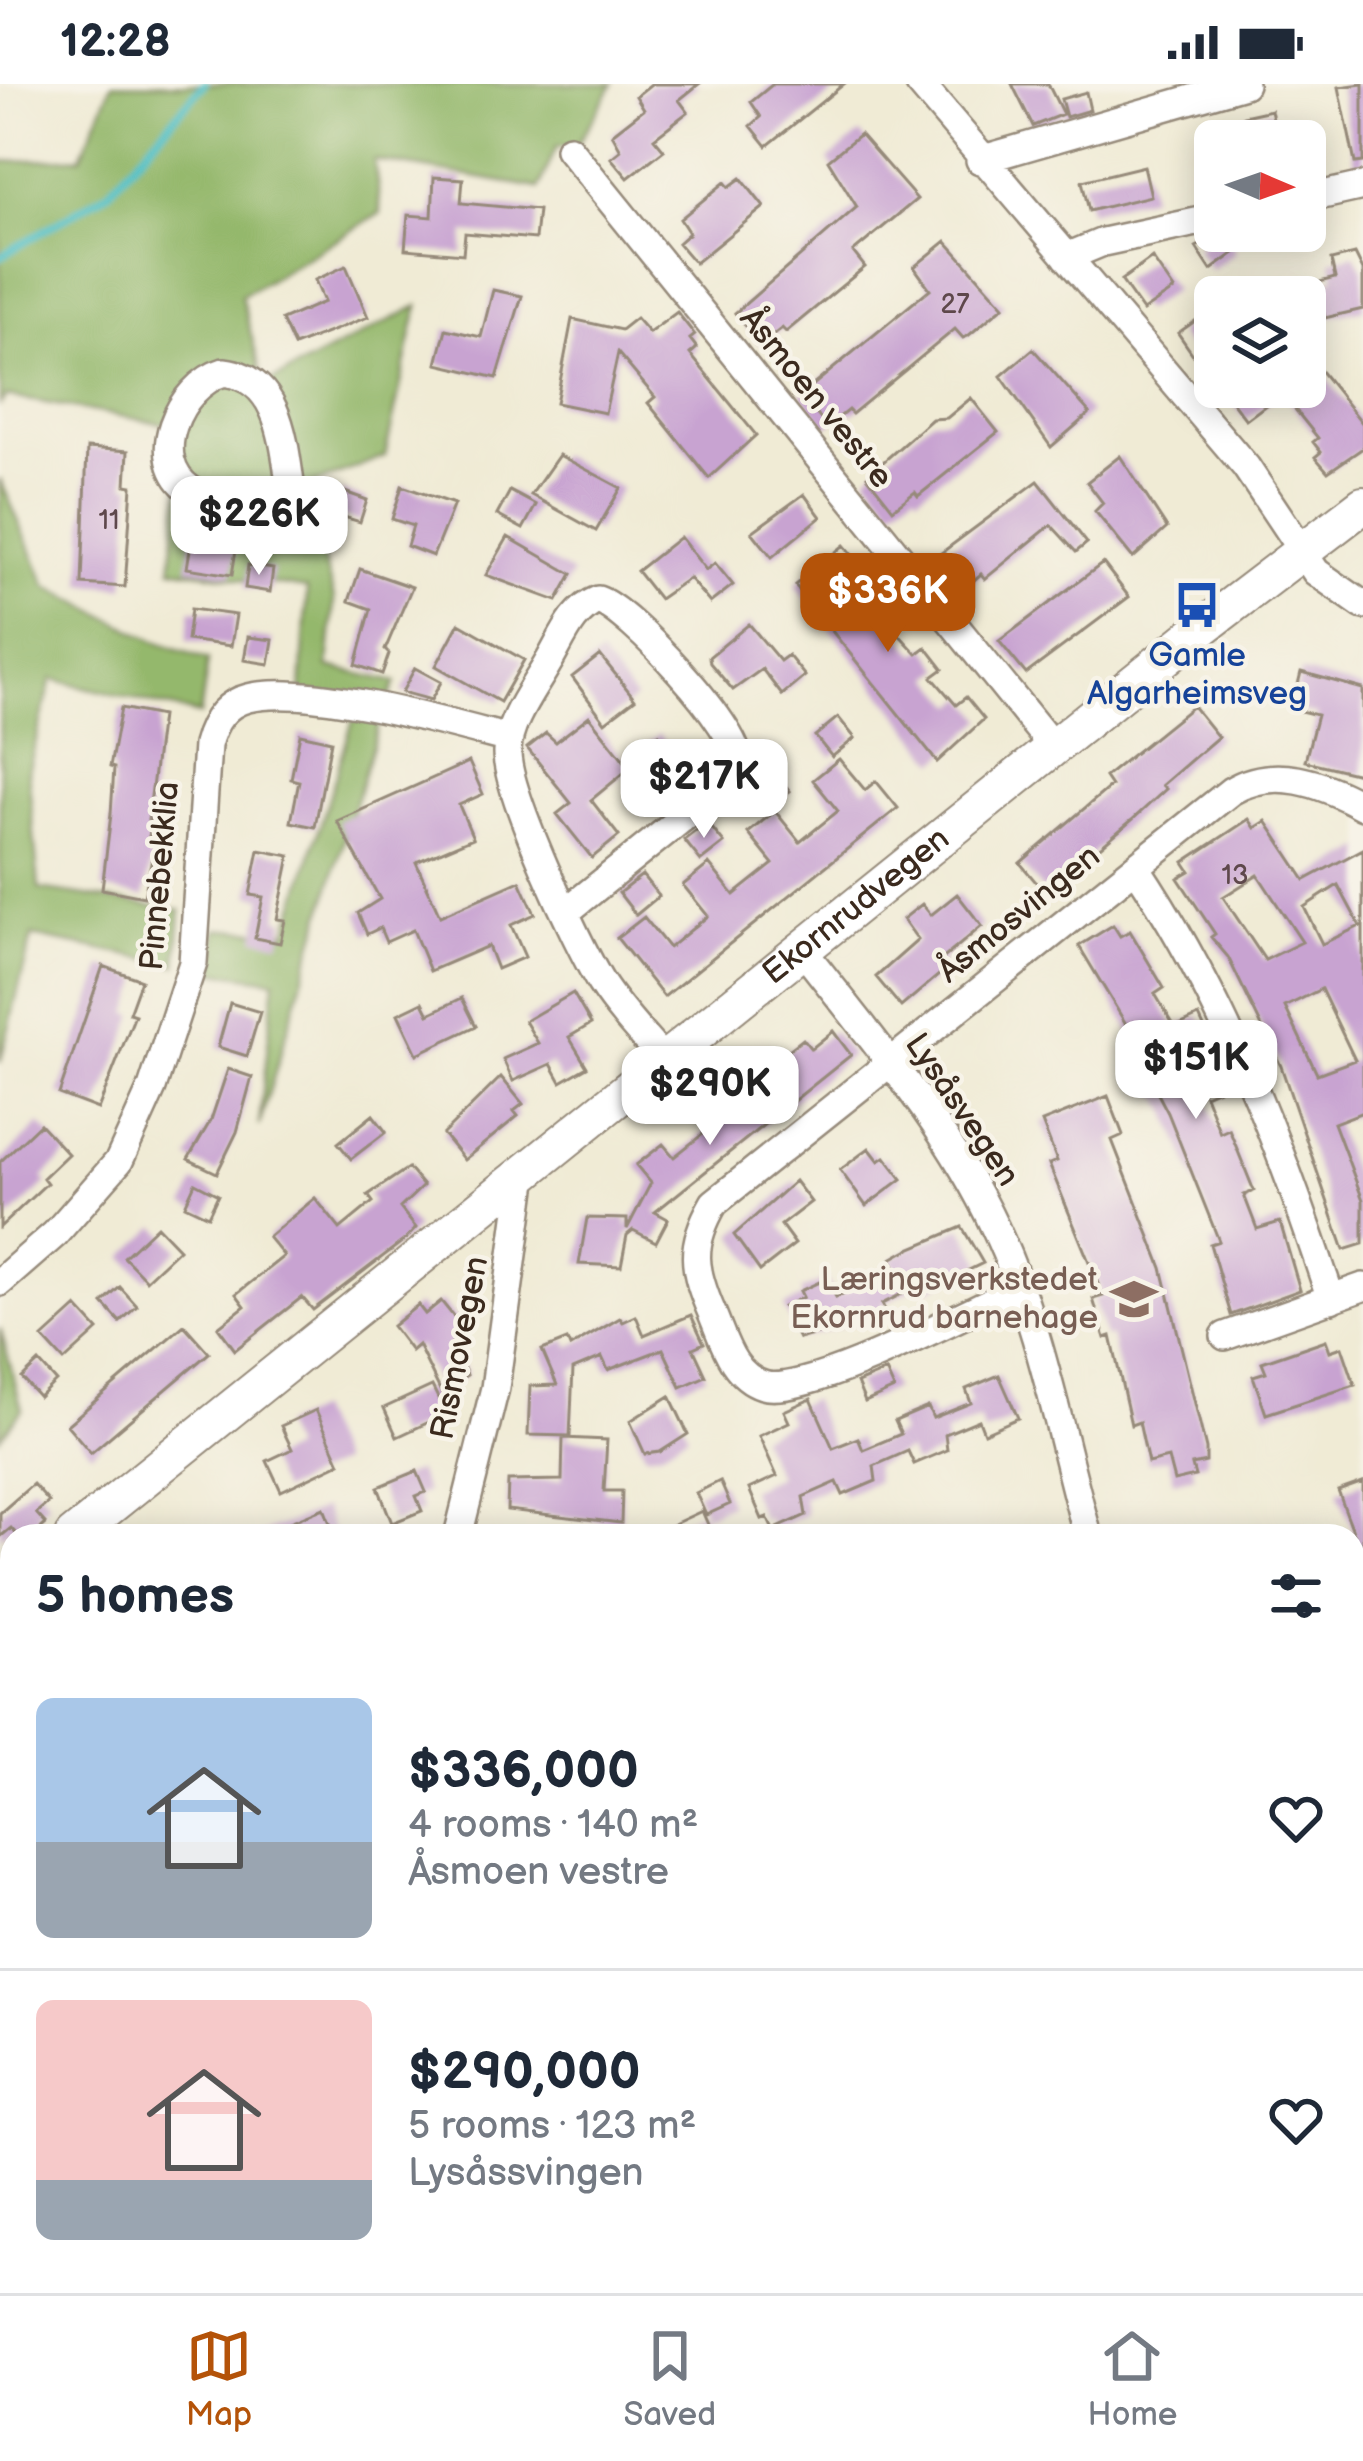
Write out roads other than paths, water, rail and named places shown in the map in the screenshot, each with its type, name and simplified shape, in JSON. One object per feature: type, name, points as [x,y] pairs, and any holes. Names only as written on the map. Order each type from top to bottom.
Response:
[{"type":"main road","name":"Ekornrudvegen","points":[[88,1524],[1054,747],[1363,506]]},
{"type":"street","points":[[920,84],[1246,467],[1316,572],[1363,605]]},
{"type":"street","points":[[980,160],[1244,84]]},
{"type":"street","name":"Åsmoen vestre","points":[[569,149],[1054,747]]},
{"type":"street","points":[[1326,194],[1363,186]]},
{"type":"street","points":[[1067,257],[1103,242],[1194,222]]},
{"type":"street","points":[[224,372],[241,374],[265,388],[292,502],[238,502],[188,488],[172,454],[176,410],[196,386],[224,372]]},
{"type":"street","points":[[567,911],[731,779],[739,763],[732,740],[643,630],[614,605],[598,600],[574,617],[509,739],[512,782],[567,911],[605,988],[665,1061]]},
{"type":"street","name":"Pinnebekklia","points":[[0,1282],[55,1234],[119,1161],[152,1088],[193,963],[207,745],[219,714],[251,697],[303,698],[509,739]]},
{"type":"street","name":"Åsmosvingen","points":[[1018,1289],[802,1384],[763,1385],[736,1368],[693,1267],[701,1226],[714,1203],[1136,866],[1252,780],[1311,783],[1363,806]]},
{"type":"street","name":"Åsmosvingen","points":[[1136,866],[1204,974],[1236,1040],[1282,1148],[1331,1299]]},
{"type":"street","name":"Lysåsvegen","points":[[802,949],[965,1171],[996,1230],[1018,1289],[1085,1524]]},
{"type":"street","name":"Rismovegen","points":[[461,1524],[495,1388],[524,1173]]},
{"type":"street","points":[[1226,1336],[1363,1287]]},
{"type":"waterway","points":[[0,257],[108,192],[204,84]]},
{"type":"place","name":"Gamle Algarheimsveg","points":[[1197,605]]},
{"type":"place","name":"Læringsverkstedet Ekornrud barnehage","points":[[1134,1299]]}]
